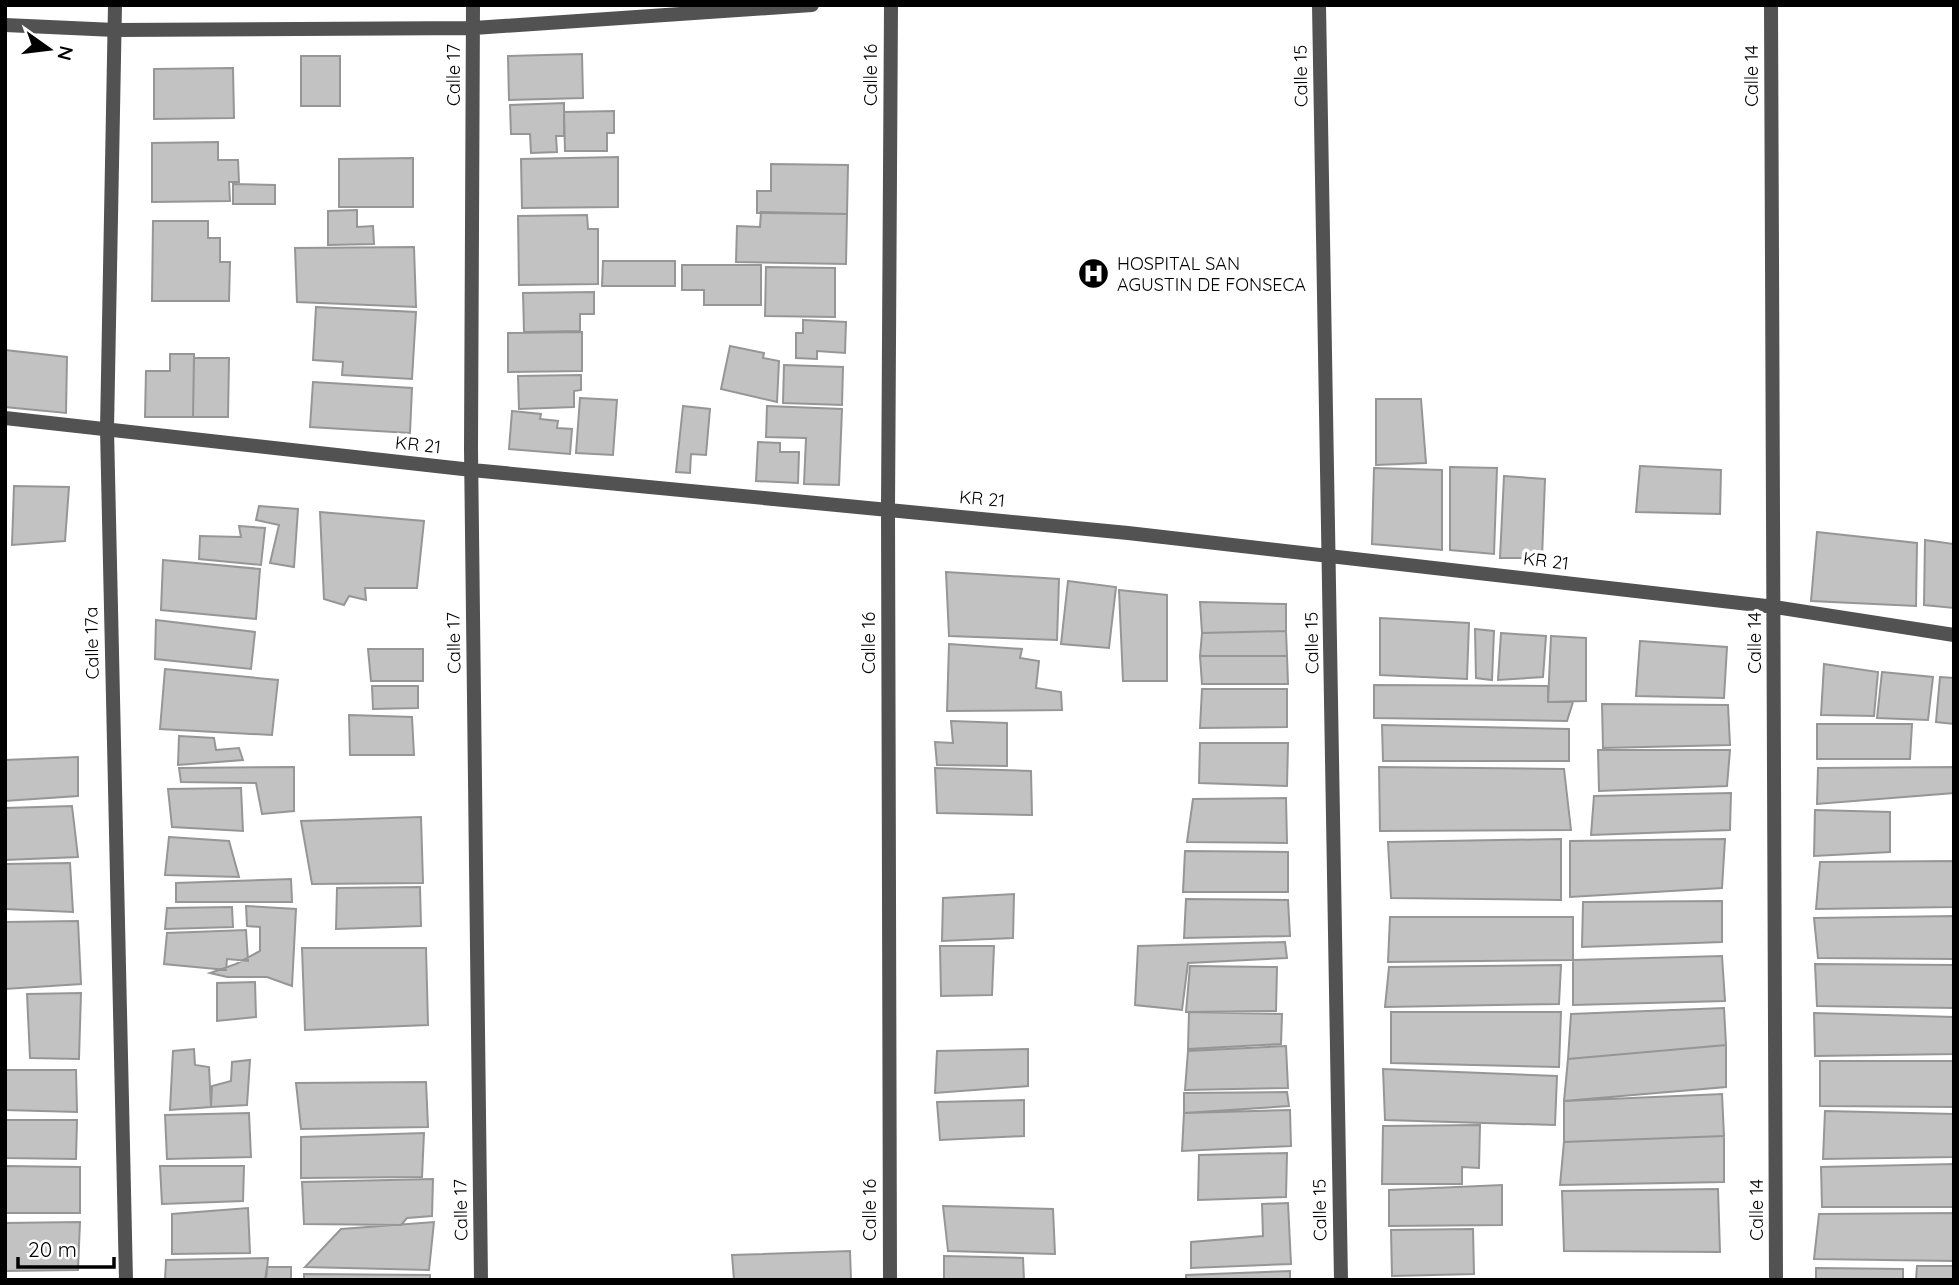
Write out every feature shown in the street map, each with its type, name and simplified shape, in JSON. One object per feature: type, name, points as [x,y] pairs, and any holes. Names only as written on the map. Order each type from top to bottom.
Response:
[{"type":"street","name":"Calle 17a","points":[[115,5],[107,429],[126,1280]]},
{"type":"street","name":"Calle 17","points":[[473,5],[472,470],[481,1280]]},
{"type":"street","points":[[5,25],[115,30],[474,28],[812,5]]},
{"type":"street","name":"Calle 16","points":[[890,1280],[888,510],[891,5]]},
{"type":"street","name":"Calle 15","points":[[1319,5],[1341,1280]]},
{"type":"street","name":"Calle 14","points":[[1771,5],[1776,1280]]},
{"type":"street","name":"KR 21","points":[[5,418],[472,470],[1128,533],[1774,607],[1954,635]]},
{"type":"building","points":[[582,54],[583,98],[509,100],[508,56]]},
{"type":"building","points":[[301,56],[340,56],[340,106],[301,106]]},
{"type":"building","points":[[233,68],[234,118],[154,119],[154,69]]},
{"type":"building","points":[[564,103],[564,136],[556,136],[557,152],[531,153],[530,134],[511,134],[510,105]]},
{"type":"building","points":[[614,111],[614,133],[607,133],[607,151],[565,151],[564,112]]},
{"type":"building","points":[[218,142],[218,160],[238,160],[239,182],[229,182],[230,201],[152,202],[152,143]]},
{"type":"building","points":[[618,157],[618,207],[522,208],[521,159]]},
{"type":"building","points":[[413,158],[413,207],[339,207],[339,159]]},
{"type":"building","points":[[771,164],[848,165],[847,214],[757,213],[757,191],[771,191]]},
{"type":"building","points":[[233,184],[275,185],[275,204],[233,204]]},
{"type":"building","points":[[357,210],[357,227],[373,226],[374,244],[328,245],[328,211]]},
{"type":"building","points":[[761,212],[847,214],[846,264],[736,262],[737,226],[760,227]]},
{"type":"building","points":[[587,215],[588,229],[598,229],[598,284],[519,285],[518,216]]},
{"type":"building","points":[[153,221],[208,221],[208,238],[220,238],[220,262],[230,262],[229,301],[152,301]]},
{"type":"building","points":[[414,247],[416,307],[297,302],[295,248]]},
{"type":"building","points":[[603,261],[675,261],[675,286],[602,286]]},
{"type":"building","points":[[682,265],[761,265],[761,305],[704,305],[704,290],[682,290]]},
{"type":"building","points":[[766,267],[835,268],[835,317],[765,316]]},
{"type":"building","points":[[594,292],[594,314],[580,314],[580,331],[524,332],[523,293]]},
{"type":"building","points":[[316,307],[416,312],[412,379],[342,375],[343,362],[313,360]]},
{"type":"building","points":[[803,320],[846,322],[845,353],[817,351],[817,359],[796,358],[796,333],[803,333]]},
{"type":"building","points":[[582,332],[582,371],[508,372],[508,333]]},
{"type":"building","points":[[730,346],[764,353],[763,358],[779,361],[777,402],[721,389]]},
{"type":"building","points":[[5,350],[67,357],[66,413],[5,407]]},
{"type":"building","points":[[170,354],[194,354],[193,417],[145,417],[146,371],[170,371]]},
{"type":"building","points":[[194,358],[229,358],[228,417],[193,417]]},
{"type":"building","points":[[784,365],[843,367],[842,405],[783,403]]},
{"type":"building","points":[[581,375],[581,390],[574,391],[574,407],[519,409],[518,376]]},
{"type":"building","points":[[313,382],[412,388],[410,433],[310,427]]},
{"type":"building","points":[[580,398],[617,400],[613,455],[576,453]]},
{"type":"building","points":[[1376,399],[1421,399],[1426,463],[1376,465]]},
{"type":"building","points":[[683,406],[710,409],[706,455],[691,454],[690,473],[676,472]]},
{"type":"building","points":[[767,406],[842,409],[839,485],[804,484],[806,438],[766,437]]},
{"type":"building","points":[[512,411],[541,414],[540,419],[558,421],[557,428],[572,429],[570,454],[509,449]]},
{"type":"building","points":[[758,442],[780,443],[780,452],[799,452],[798,483],[756,481]]},
{"type":"building","points":[[1640,466],[1721,470],[1720,514],[1636,512]]},
{"type":"building","points":[[1450,467],[1497,468],[1494,554],[1450,550]]},
{"type":"building","points":[[1374,468],[1442,470],[1442,550],[1372,544]]},
{"type":"building","points":[[1504,476],[1545,479],[1542,558],[1500,558]]},
{"type":"building","points":[[14,486],[69,487],[65,541],[12,545]]},
{"type":"building","points":[[259,506],[298,509],[294,567],[270,563],[279,525],[256,520]]},
{"type":"building","points":[[320,512],[424,521],[417,588],[365,588],[366,600],[349,596],[344,605],[324,599]]},
{"type":"building","points":[[239,526],[265,528],[261,565],[199,559],[200,536],[241,537]]},
{"type":"building","points":[[1817,532],[1917,543],[1916,606],[1811,601]]},
{"type":"building","points":[[1925,540],[1954,544],[1954,608],[1924,605]]},
{"type":"building","points":[[163,560],[260,569],[256,619],[161,610]]},
{"type":"building","points":[[946,572],[1059,579],[1057,640],[949,636]]},
{"type":"building","points":[[1068,581],[1116,587],[1109,648],[1061,644]]},
{"type":"building","points":[[1119,590],[1167,595],[1167,681],[1123,681]]},
{"type":"building","points":[[1200,602],[1286,604],[1286,631],[1202,633]]},
{"type":"building","points":[[1380,618],[1469,623],[1467,679],[1380,675]]},
{"type":"building","points":[[156,620],[255,632],[251,669],[155,659]]},
{"type":"building","points":[[1475,629],[1494,631],[1492,680],[1476,678]]},
{"type":"building","points":[[1286,631],[1287,656],[1200,656],[1202,633]]},
{"type":"building","points":[[1501,633],[1546,636],[1543,677],[1498,680]]},
{"type":"building","points":[[1551,636],[1586,638],[1586,701],[1548,702]]},
{"type":"building","points":[[1640,641],[1727,647],[1724,698],[1636,696]]},
{"type":"building","points":[[949,644],[1022,649],[1020,658],[1039,661],[1036,688],[1061,692],[1062,710],[947,711]]},
{"type":"building","points":[[368,649],[423,649],[423,681],[371,681]]},
{"type":"building","points":[[1200,656],[1287,656],[1288,684],[1202,684]]},
{"type":"building","points":[[1824,664],[1878,672],[1874,716],[1821,715]]},
{"type":"building","points":[[165,669],[278,680],[272,735],[160,729]]},
{"type":"building","points":[[1882,672],[1933,677],[1928,720],[1877,718]]},
{"type":"building","points":[[1940,677],[1954,678],[1954,724],[1936,722]]},
{"type":"building","points":[[1374,685],[1548,686],[1548,702],[1573,702],[1567,721],[1374,718]]},
{"type":"building","points":[[372,686],[418,686],[418,708],[373,709]]},
{"type":"building","points":[[1202,689],[1287,689],[1287,727],[1200,728]]},
{"type":"building","points":[[1602,704],[1728,705],[1730,745],[1603,748]]},
{"type":"building","points":[[349,715],[412,717],[414,755],[350,755]]},
{"type":"building","points":[[951,721],[1007,723],[1007,766],[937,765],[935,742],[953,743]]},
{"type":"building","points":[[1817,724],[1912,724],[1910,759],[1817,759]]},
{"type":"building","points":[[1382,725],[1569,729],[1569,761],[1383,761]]},
{"type":"building","points":[[179,736],[214,738],[216,750],[239,748],[243,760],[178,765]]},
{"type":"building","points":[[1200,743],[1288,743],[1287,786],[1199,783]]},
{"type":"building","points":[[1598,750],[1730,750],[1727,786],[1599,791]]},
{"type":"building","points":[[78,757],[78,796],[5,801],[5,760]]},
{"type":"building","points":[[294,767],[294,811],[262,814],[256,783],[181,782],[179,768]]},
{"type":"building","points":[[1379,767],[1564,769],[1571,830],[1380,831]]},
{"type":"building","points":[[1954,767],[1954,793],[1817,804],[1818,768]]},
{"type":"building","points":[[935,768],[1031,771],[1032,815],[937,813]]},
{"type":"building","points":[[241,788],[243,831],[172,827],[168,789]]},
{"type":"building","points":[[1731,793],[1730,830],[1591,835],[1594,796]]},
{"type":"building","points":[[1286,798],[1287,843],[1187,842],[1193,799]]},
{"type":"building","points":[[72,806],[78,857],[5,860],[5,808]]},
{"type":"building","points":[[1815,810],[1890,812],[1890,852],[1814,856]]},
{"type":"building","points":[[421,817],[423,883],[312,884],[301,821]]},
{"type":"building","points":[[169,837],[229,841],[239,877],[165,875]]},
{"type":"building","points":[[1561,839],[1561,900],[1391,898],[1388,842]]},
{"type":"building","points":[[1725,839],[1722,888],[1570,897],[1570,841]]},
{"type":"building","points":[[1185,851],[1288,852],[1288,892],[1183,892]]},
{"type":"building","points":[[1954,861],[1954,907],[1816,909],[1820,862]]},
{"type":"building","points":[[70,863],[73,912],[5,909],[5,864]]},
{"type":"building","points":[[291,879],[292,902],[176,902],[176,883]]},
{"type":"building","points":[[420,887],[421,926],[336,929],[337,888]]},
{"type":"building","points":[[1014,894],[1013,938],[942,941],[943,898]]},
{"type":"building","points":[[1186,899],[1288,900],[1290,936],[1184,938]]},
{"type":"building","points":[[1722,901],[1722,942],[1582,947],[1583,902]]},
{"type":"building","points":[[246,906],[296,909],[292,986],[267,977],[227,977],[210,973],[236,964],[260,951],[260,927],[247,926]]},
{"type":"building","points":[[232,907],[233,927],[165,929],[167,908]]},
{"type":"building","points":[[1954,916],[1954,959],[1818,958],[1814,918]]},
{"type":"building","points":[[1390,917],[1573,917],[1573,960],[1388,962]]},
{"type":"building","points":[[78,921],[81,984],[5,989],[5,922]]},
{"type":"building","points":[[246,930],[248,961],[227,959],[226,970],[164,964],[167,933]]},
{"type":"building","points":[[1285,942],[1287,958],[1188,963],[1182,1010],[1135,1005],[1138,946]]},
{"type":"building","points":[[940,946],[994,946],[992,995],[941,996]]},
{"type":"building","points":[[302,948],[426,948],[428,1025],[305,1030]]},
{"type":"building","points":[[1722,956],[1725,1001],[1573,1005],[1573,960]]},
{"type":"building","points":[[1815,964],[1954,965],[1954,1008],[1817,1006]]},
{"type":"building","points":[[1561,965],[1559,1004],[1385,1007],[1389,967]]},
{"type":"building","points":[[1190,966],[1277,967],[1276,1011],[1186,1012]]},
{"type":"building","points":[[255,982],[256,1017],[217,1021],[217,983]]},
{"type":"building","points":[[81,993],[79,1059],[30,1058],[27,994]]},
{"type":"building","points":[[1724,1008],[1726,1045],[1568,1059],[1571,1014]]},
{"type":"building","points":[[1189,1012],[1282,1014],[1281,1044],[1188,1049]]},
{"type":"building","points":[[1391,1012],[1561,1012],[1559,1067],[1391,1063]]},
{"type":"building","points":[[1814,1013],[1954,1017],[1954,1054],[1815,1056]]},
{"type":"building","points":[[1726,1045],[1726,1087],[1564,1101],[1568,1059]]},
{"type":"building","points":[[1286,1046],[1288,1088],[1185,1090],[1188,1051]]},
{"type":"building","points":[[194,1049],[195,1065],[209,1067],[211,1107],[170,1110],[173,1051]]},
{"type":"building","points":[[1028,1049],[1028,1086],[935,1093],[937,1051]]},
{"type":"building","points":[[250,1060],[247,1105],[211,1107],[212,1086],[231,1081],[232,1062]]},
{"type":"building","points":[[1820,1061],[1954,1061],[1954,1107],[1820,1106]]},
{"type":"building","points":[[1383,1069],[1557,1076],[1555,1125],[1385,1120]]},
{"type":"building","points":[[5,1070],[76,1070],[77,1112],[5,1110]]},
{"type":"building","points":[[426,1082],[428,1127],[301,1129],[296,1083]]},
{"type":"building","points":[[1287,1092],[1289,1106],[1184,1113],[1184,1093]]},
{"type":"building","points":[[1722,1094],[1724,1136],[1564,1142],[1564,1101]]},
{"type":"building","points":[[1024,1100],[1024,1136],[940,1140],[937,1102]]},
{"type":"building","points":[[1290,1110],[1291,1146],[1182,1151],[1184,1113]]},
{"type":"building","points":[[1825,1111],[1954,1114],[1954,1157],[1823,1159]]},
{"type":"building","points":[[249,1113],[251,1157],[167,1159],[165,1115]]},
{"type":"building","points":[[5,1120],[77,1120],[76,1159],[5,1158]]},
{"type":"building","points":[[1480,1125],[1479,1168],[1462,1167],[1462,1184],[1382,1184],[1383,1126]]},
{"type":"building","points":[[424,1133],[422,1177],[301,1178],[301,1137]]},
{"type":"building","points":[[1724,1136],[1724,1182],[1560,1185],[1564,1142]]},
{"type":"building","points":[[1287,1153],[1286,1197],[1198,1200],[1199,1155]]},
{"type":"building","points":[[1954,1164],[1954,1207],[1822,1207],[1821,1167]]},
{"type":"building","points":[[5,1166],[80,1167],[80,1213],[5,1213]]},
{"type":"building","points":[[160,1166],[244,1166],[243,1201],[162,1204]]},
{"type":"building","points":[[433,1179],[432,1216],[407,1218],[401,1225],[304,1224],[302,1182]]},
{"type":"building","points":[[1502,1185],[1502,1225],[1389,1226],[1389,1190]]},
{"type":"building","points":[[1718,1189],[1720,1252],[1564,1251],[1562,1191]]},
{"type":"building","points":[[1288,1203],[1291,1264],[1191,1268],[1191,1242],[1263,1236],[1262,1204]]},
{"type":"building","points":[[943,1206],[1053,1209],[1055,1254],[948,1251]]},
{"type":"building","points":[[248,1208],[250,1253],[172,1254],[172,1214]]},
{"type":"building","points":[[1954,1213],[1954,1261],[1814,1259],[1819,1214]]},
{"type":"building","points":[[80,1222],[78,1270],[5,1271],[5,1223]]},
{"type":"building","points":[[434,1222],[429,1270],[305,1267],[341,1229]]},
{"type":"building","points":[[1473,1229],[1474,1274],[1392,1276],[1391,1230]]},
{"type":"building","points":[[850,1251],[851,1280],[734,1280],[732,1255]]},
{"type":"building","points":[[944,1256],[1023,1258],[1024,1280],[944,1280]]},
{"type":"building","points":[[268,1258],[266,1280],[165,1280],[166,1260]]},
{"type":"building","points":[[1917,1266],[1954,1266],[1954,1280],[1916,1280]]},
{"type":"building","points":[[267,1267],[291,1267],[291,1280],[265,1280]]},
{"type":"building","points":[[1816,1268],[1903,1269],[1903,1280],[1816,1280]]},
{"type":"building","points":[[1290,1271],[1290,1280],[1186,1280],[1186,1275]]},
{"type":"building","points":[[304,1274],[430,1275],[430,1280],[304,1280]]},
{"type":"place","name":"HOSPITAL SAN AGUSTIN DE FONSECA","points":[[1094,274]]}]
